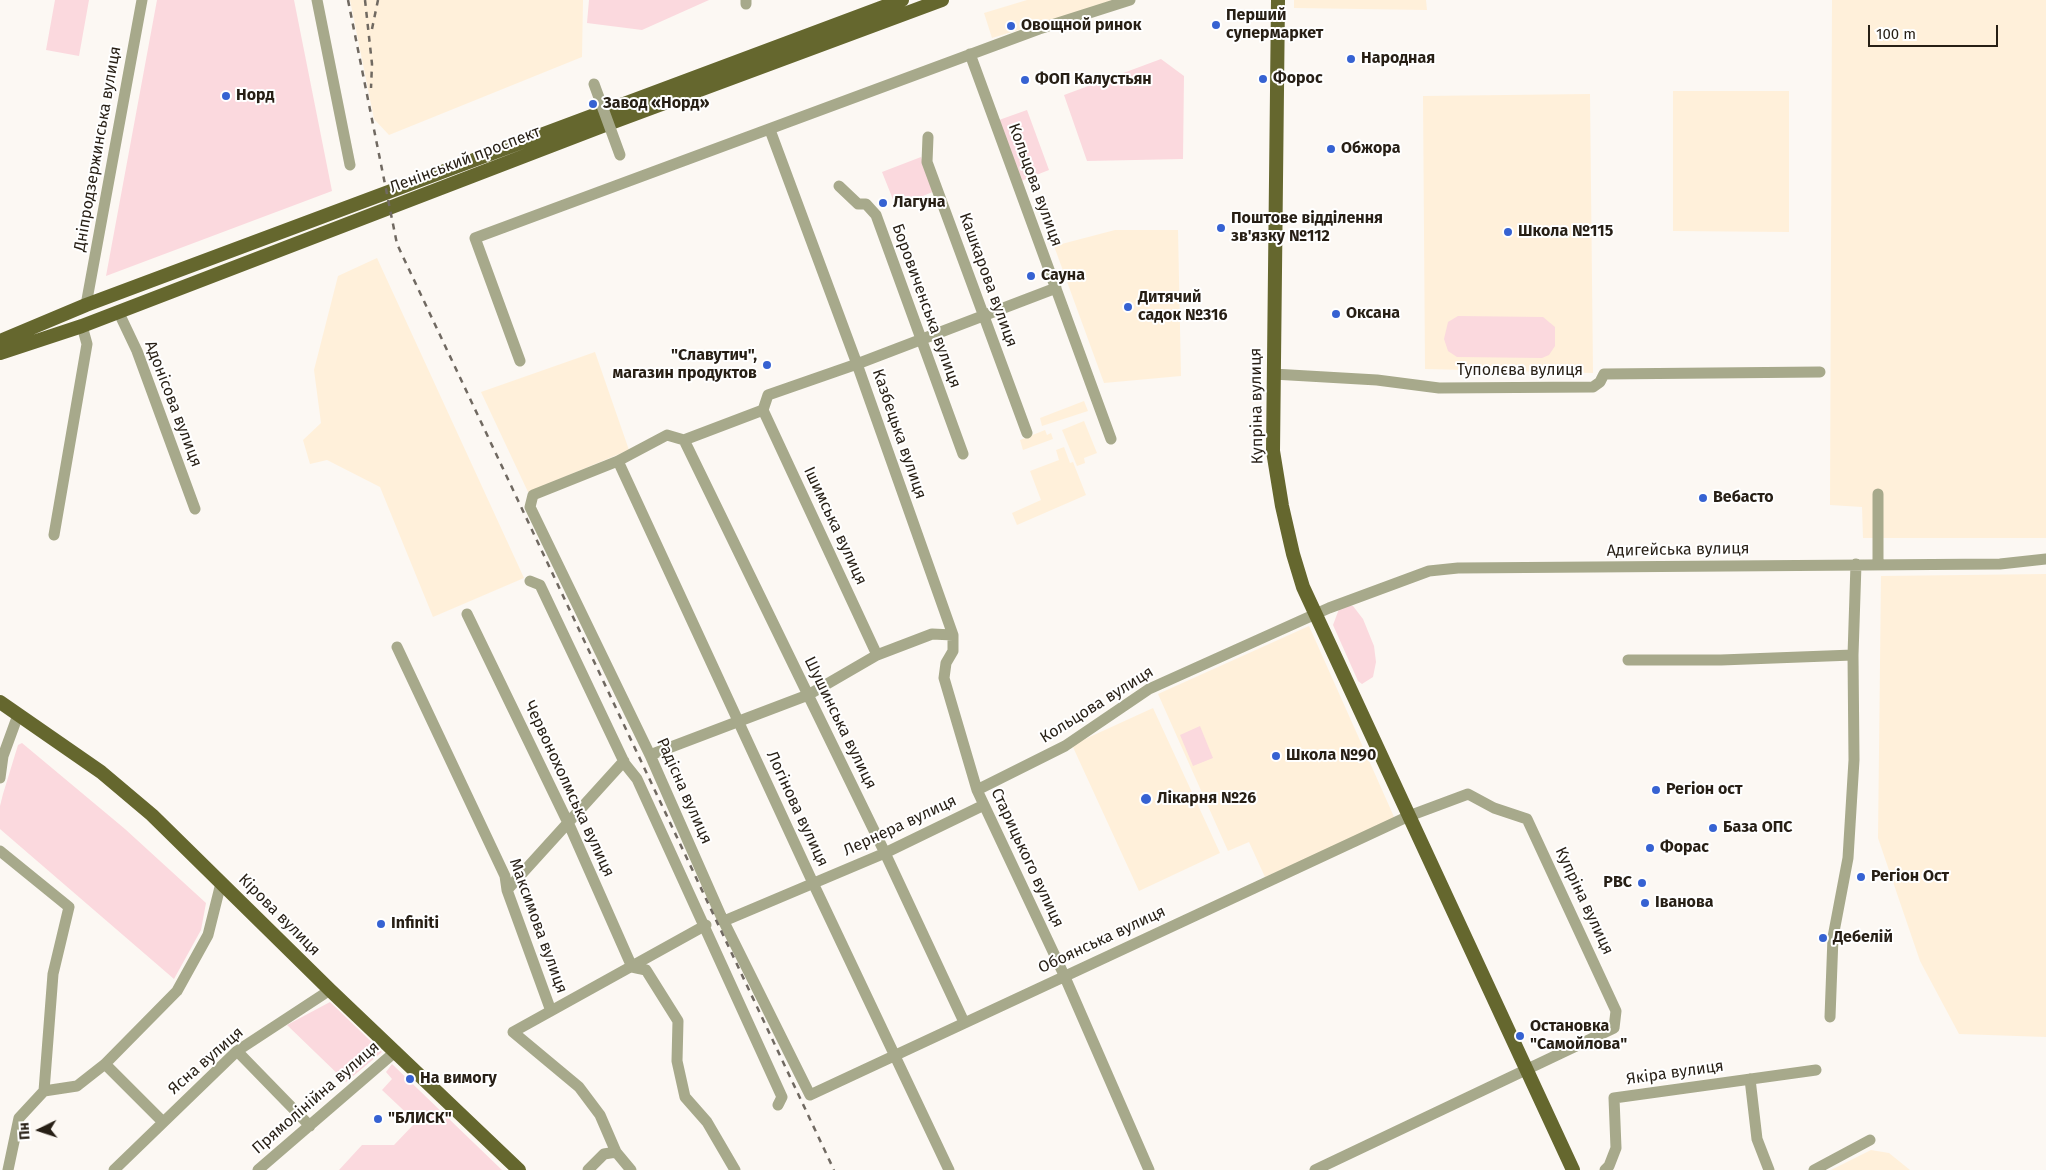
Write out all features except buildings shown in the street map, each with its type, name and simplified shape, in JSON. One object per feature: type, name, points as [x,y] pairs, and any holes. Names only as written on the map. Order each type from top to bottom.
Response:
[{"type":"main road","name":"Ленінський проспект","points":[[0,341],[89,304],[902,0]]},
{"type":"main road","name":"Ленінський проспект","points":[[0,353],[82,326],[734,76],[942,0]]},
{"type":"main road","name":"Купріна вулиця","points":[[1278,0],[1273,374],[1274,451],[1282,506],[1295,562],[1303,586],[1574,1170]]},
{"type":"main road","points":[[89,304],[98,320]]},
{"type":"main road","name":"Кірова вулиця","points":[[0,702],[100,772],[145,809],[330,990],[520,1170]]},
{"type":"street","name":"Дніпродзержинська вулиця","points":[[89,304],[142,0]]},
{"type":"street","points":[[317,0],[350,165]]},
{"type":"street","points":[[520,361],[475,238],[770,130],[970,54],[1130,0]]},
{"type":"street","name":"Кольцова вулиця","points":[[970,54],[1111,439]]},
{"type":"street","points":[[594,84],[620,155]]},
{"type":"street","name":"Казбецька вулиця","points":[[770,130],[811,245],[857,364],[953,635]]},
{"type":"street","name":"Кашкарова вулиця","points":[[928,137],[927,162],[1027,433]]},
{"type":"street","name":"Боровиченська вулиця","points":[[838,186],[858,204],[866,204],[876,215],[963,454]]},
{"type":"street","points":[[618,461],[668,435],[684,440],[763,410],[768,395],[984,317],[1056,288]]},
{"type":"street","name":"Адонісова вулиця","points":[[118,311],[137,351],[195,509]]},
{"type":"street","points":[[54,534],[87,344],[82,326]]},
{"type":"street","name":"Туполєва вулиця","points":[[1273,374],[1377,380],[1449,388],[1593,387],[1600,382],[1604,374],[1820,372]]},
{"type":"street","name":"Ішимська вулиця","points":[[763,410],[877,655]]},
{"type":"street","name":"Шушинська вулиця","points":[[684,440],[885,853],[964,1022]]},
{"type":"street","name":"Радісна вулиця","points":[[618,461],[533,496],[530,500],[530,507],[650,755],[722,919],[810,1095]]},
{"type":"street","name":"Логінова вулиця","points":[[618,461],[813,883],[949,1170]]},
{"type":"street","points":[[1878,494],[1878,563]]},
{"type":"street","name":"Адигейська вулиця","points":[[1317,613],[1429,570],[1878,563],[2000,564],[2046,559]]},
{"type":"street","points":[[1830,1017],[1833,937],[1848,858],[1854,760],[1853,655],[1856,564]]},
{"type":"street","points":[[530,581],[540,585],[624,761],[637,779],[706,925],[782,1096],[778,1105]]},
{"type":"street","name":"Кольцова вулиця","points":[[977,790],[1065,746],[1149,689],[1317,613]]},
{"type":"street","name":"Червонохолмська вулиця","points":[[467,614],[568,823],[632,966]]},
{"type":"street","points":[[650,755],[808,695],[877,655],[932,634],[953,635]]},
{"type":"street","name":"Старицького вулиця","points":[[953,635],[953,650],[946,663],[944,678],[977,790],[1064,975],[1150,1170]]},
{"type":"street","name":"Максимова вулиця","points":[[397,647],[505,876],[507,890],[551,1011],[514,1032],[579,1087],[600,1115],[616,1152],[631,1170]]},
{"type":"street","points":[[1628,660],[1721,660],[1853,655]]},
{"type":"street","points":[[0,778],[3,756],[18,714]]},
{"type":"street","points":[[507,890],[624,761]]},
{"type":"street","name":"Купріна вулиця","points":[[1315,1170],[1614,1028],[1616,1011],[1527,819],[1494,808],[1468,794],[1409,816]]},
{"type":"street","name":"Лернера вулиця","points":[[722,919],[885,853],[984,805]]},
{"type":"street","name":"Обоянська вулиця","points":[[810,1095],[1064,975],[1409,816]]},
{"type":"street","points":[[0,851],[69,907],[53,974],[44,1091],[19,1118],[8,1170]]},
{"type":"street","points":[[44,1091],[77,1086],[105,1064],[176,991],[208,935],[221,882]]},
{"type":"street","points":[[551,1011],[706,925]]},
{"type":"street","points":[[632,966],[646,970],[678,1021],[678,1061],[685,1097],[707,1122],[735,1170]]},
{"type":"street","name":"Ясна вулиця","points":[[114,1170],[237,1051],[330,990]]},
{"type":"street","points":[[237,1051],[310,1126]]},
{"type":"street","name":"Прямолінійна вулиця","points":[[258,1170],[396,1052]]},
{"type":"street","points":[[105,1064],[163,1122]]},
{"type":"street","name":"Якіра вулиця","points":[[1606,1170],[1616,1148],[1614,1098],[1816,1070]]},
{"type":"street","points":[[1750,1079],[1757,1139],[1769,1170]]},
{"type":"street","points":[[1814,1170],[1870,1140]]},
{"type":"street","points":[[588,1170],[604,1154],[616,1152]]},
{"type":"shaded area","points":[[55,0],[89,0],[79,56],[46,50]]},
{"type":"shaded area","name":"Норд","points":[[157,0],[294,0],[332,191],[106,276]]},
{"type":"shaded area","name":"Завод «Норд»","points":[[350,0],[583,0],[582,57],[389,135],[374,119]]},
{"type":"shaded area","points":[[589,0],[709,0],[642,30],[587,23]]},
{"type":"shaded area","name":"Овощной ринок","points":[[1027,0],[1118,0],[992,38],[984,13]]},
{"type":"shaded area","points":[[1294,0],[1426,0],[1427,10],[1294,8]]},
{"type":"shaded area","points":[[1832,0],[2046,0],[2046,538],[1863,538],[1862,507],[1830,505]]},
{"type":"shaded area","points":[[1161,59],[1184,76],[1183,159],[1087,161],[1064,95]]},
{"type":"shaded area","points":[[1673,91],[1789,91],[1789,232],[1673,231]]},
{"type":"shaded area","name":"Школа №115","points":[[1590,94],[1593,373],[1425,369],[1423,96]]},
{"type":"shaded area","points":[[1027,110],[1049,170],[1021,181],[999,120]]},
{"type":"shaded area","points":[[921,157],[935,191],[896,207],[882,172]]},
{"type":"shaded area","name":"Дитячий садок №316","points":[[1115,230],[1178,230],[1181,376],[1104,383],[1054,246]]},
{"type":"shaded area","points":[[377,258],[524,578],[433,617],[380,487],[327,460],[310,464],[303,440],[321,423],[314,370],[338,276]]},
{"type":"shaded area","points":[[1458,316],[1543,317],[1555,327],[1555,346],[1549,355],[1542,358],[1457,357],[1448,351],[1444,339],[1448,322]]},
{"type":"shaded area","points":[[595,352],[629,450],[528,492],[481,392]]},
{"type":"shaded area","points":[[1084,401],[1088,411],[1042,426],[1040,418]]},
{"type":"shaded area","points":[[1084,421],[1097,453],[1084,458],[1085,463],[1077,466],[1062,430]]},
{"type":"shaded area","points":[[1045,430],[1047,435],[1051,433],[1053,439],[1023,450],[1020,440]]},
{"type":"shaded area","points":[[1064,447],[1070,463],[1073,462],[1086,495],[1017,525],[1012,513],[1041,500],[1030,471],[1059,460],[1056,450]]},
{"type":"shaded area","points":[[2046,574],[2046,1037],[1959,1034],[1920,961],[1878,838],[1881,576]]},
{"type":"shaded area","points":[[1348,605],[1353,606],[1363,619],[1374,646],[1376,662],[1373,677],[1362,684],[1358,681],[1333,625],[1339,609]]},
{"type":"shaded area","name":"Школа №90","points":[[1309,626],[1395,819],[1265,877],[1249,842],[1228,851],[1158,694]]},
{"type":"shaded area","name":"Лікарня №26","points":[[1153,708],[1220,853],[1139,891],[1072,745]]},
{"type":"shaded area","points":[[1200,726],[1213,758],[1193,766],[1180,735]]},
{"type":"shaded area","points":[[22,743],[125,829],[206,903],[201,930],[174,979],[0,829],[0,806],[3,794],[18,745]]},
{"type":"shaded area","points":[[330,1002],[382,1052],[346,1082],[287,1025]]},
{"type":"shaded area","points":[[392,1064],[502,1170],[339,1170],[362,1145],[394,1145],[416,1122],[382,1090],[392,1079],[386,1072]]},
{"type":"shaded area","points":[[1871,1150],[1889,1153],[1910,1170],[1831,1170]]},
{"type":"railway","points":[[348,0],[397,244],[834,1170]]},
{"type":"railway","points":[[365,0],[372,64],[371,88]]},
{"type":"railway","points":[[372,29],[378,0]]},
{"type":"place","name":"Перший супермаркет","points":[[1216,25]]},
{"type":"place","name":"Овощной ринок","points":[[1011,26]]},
{"type":"place","name":"Народная","points":[[1351,59]]},
{"type":"place","name":"Форос","points":[[1263,79]]},
{"type":"place","name":"ФОП Калустьян","points":[[1025,80]]},
{"type":"place","name":"Норд","points":[[226,96]]},
{"type":"place","name":"Завод «Норд»","points":[[593,104]]},
{"type":"place","name":"Обжора","points":[[1331,149]]},
{"type":"place","name":"Лагуна","points":[[883,203]]},
{"type":"place","name":"Поштове відділення зв'язку №112","points":[[1221,228]]},
{"type":"place","name":"Школа №115","points":[[1508,232]]},
{"type":"place","name":"Сауна","points":[[1031,276]]},
{"type":"place","name":"Дитячий садок №316","points":[[1128,307]]},
{"type":"place","name":"Оксана","points":[[1336,314]]},
{"type":"place","name":"\"Славутич\", магазин продуктов","points":[[767,365]]},
{"type":"place","name":"Вебасто","points":[[1703,498]]},
{"type":"place","name":"Школа №90","points":[[1276,756]]},
{"type":"place","name":"Регіон ост","points":[[1656,790]]},
{"type":"place","name":"Лікарня №26","points":[[1146,799]]},
{"type":"place","name":"База ОПС","points":[[1713,828]]},
{"type":"place","name":"Форас","points":[[1650,848]]},
{"type":"place","name":"Регіон Ост","points":[[1861,877]]},
{"type":"place","name":"РВС","points":[[1642,883]]},
{"type":"place","name":"Іванова","points":[[1645,903]]},
{"type":"place","name":"Infiniti","points":[[381,924]]},
{"type":"place","name":"Дебелій","points":[[1823,938]]},
{"type":"place","name":"Остановка \"Самойлова\"","points":[[1520,1036]]},
{"type":"place","name":"На вимогу","points":[[410,1079]]},
{"type":"place","name":"\"БЛИСК\"","points":[[378,1119]]}]
